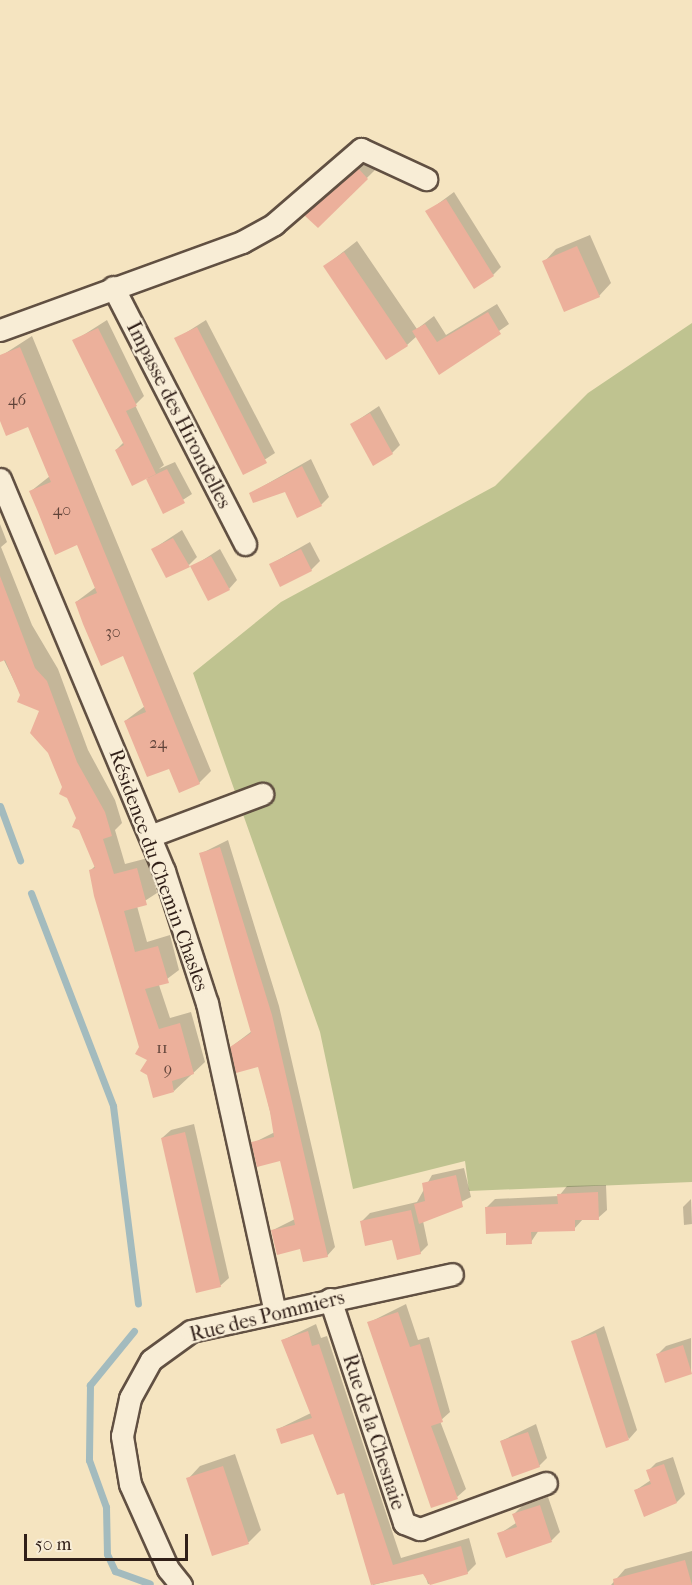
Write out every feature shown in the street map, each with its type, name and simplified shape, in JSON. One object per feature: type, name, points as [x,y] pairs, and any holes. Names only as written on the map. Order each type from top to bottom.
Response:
[{"type":"street","points":[[0,330],[113,286],[242,242],[274,224],[361,149],[426,179]]},
{"type":"street","name":"Impasse des Hirondelles","points":[[113,286],[245,544]]},
{"type":"street","name":"Résidence du Chemin Chasles","points":[[0,479],[150,836],[207,1003],[275,1312]]},
{"type":"street","points":[[150,836],[262,794]]},
{"type":"street","name":"Rue des Pommiers","points":[[181,1585],[168,1569],[130,1484],[122,1436],[130,1398],[151,1360],[191,1331],[452,1274]]},
{"type":"street","name":"Rue de la Chesnaie","points":[[330,1299],[404,1523],[420,1529],[546,1483]]},
{"type":"green space","points":[[692,323],[692,1182],[469,1191],[465,1161],[353,1189],[320,1032],[193,673],[281,602],[495,486],[588,393]]},
{"type":"building","points":[[358,168],[368,179],[318,228],[304,215]]},
{"type":"building","points":[[446,199],[494,276],[474,289],[425,211]]},
{"type":"building","points":[[577,246],[600,297],[564,312],[542,261]]},
{"type":"building","points":[[344,252],[408,346],[386,360],[323,266]]},
{"type":"building","points":[[488,312],[501,334],[439,375],[412,331],[425,324],[437,342]]},
{"type":"building","points":[[197,327],[267,463],[243,475],[174,338]]},
{"type":"building","points":[[98,328],[137,406],[126,411],[156,474],[132,486],[115,450],[124,445],[72,340]]},
{"type":"building","points":[[20,347],[200,784],[179,793],[169,769],[147,777],[124,721],[146,712],[123,656],[101,666],[83,624],[75,602],[97,593],[77,545],[55,555],[29,491],[51,482],[28,427],[6,436],[0,421],[0,355]]},
{"type":"building","points":[[370,413],[393,454],[373,466],[350,424]]},
{"type":"building","points":[[302,466],[322,506],[297,518],[285,492],[253,503],[249,493]]},
{"type":"building","points":[[167,469],[185,503],[163,514],[146,479]]},
{"type":"building","points":[[173,538],[190,567],[166,578],[151,549]]},
{"type":"building","points":[[301,549],[312,571],[280,587],[269,564]]},
{"type":"building","points":[[211,556],[230,590],[208,601],[190,566]]},
{"type":"building","points":[[0,576],[35,668],[47,681],[77,762],[105,812],[112,836],[103,839],[114,874],[137,868],[147,905],[124,911],[135,952],[158,946],[169,983],[145,989],[159,1029],[180,1023],[194,1074],[172,1081],[174,1092],[153,1098],[147,1075],[140,1071],[147,1060],[135,1054],[139,1047],[94,896],[89,870],[95,868],[79,830],[72,827],[76,818],[67,798],[59,794],[62,787],[48,753],[30,733],[39,711],[17,702],[20,695],[5,660],[0,662]]},
{"type":"building","points":[[220,847],[272,1015],[328,1257],[303,1262],[300,1249],[277,1255],[271,1230],[295,1225],[280,1161],[257,1167],[251,1142],[274,1137],[258,1067],[236,1073],[230,1047],[251,1033],[199,853]]},
{"type":"building","points":[[185,1132],[221,1287],[196,1293],[161,1138]]},
{"type":"building","points":[[456,1175],[463,1207],[419,1224],[414,1204],[425,1201],[422,1183]]},
{"type":"building","points":[[598,1192],[599,1220],[575,1220],[575,1231],[531,1232],[532,1244],[506,1245],[506,1233],[486,1234],[485,1207],[558,1204],[557,1194]]},
{"type":"building","points":[[411,1210],[421,1254],[397,1260],[392,1240],[365,1246],[360,1221]]},
{"type":"building","points":[[398,1312],[410,1347],[420,1344],[443,1422],[431,1426],[458,1499],[431,1508],[367,1322]]},
{"type":"building","points":[[308,1331],[312,1346],[319,1344],[393,1565],[461,1546],[468,1574],[430,1585],[423,1574],[371,1585],[344,1493],[337,1495],[313,1434],[281,1444],[276,1429],[312,1418],[281,1340]]},
{"type":"building","points":[[596,1333],[629,1440],[606,1448],[571,1341]]},
{"type":"building","points":[[683,1345],[692,1374],[665,1383],[656,1354]]},
{"type":"building","points":[[528,1432],[540,1467],[512,1477],[500,1441]]},
{"type":"building","points":[[664,1464],[677,1503],[644,1517],[634,1490],[651,1484],[646,1470]]},
{"type":"building","points":[[223,1466],[249,1544],[212,1556],[186,1478]]},
{"type":"building","points":[[540,1505],[552,1542],[506,1558],[497,1533],[517,1527],[512,1514]]},
{"type":"building","points":[[685,1560],[692,1585],[614,1585],[613,1579]]},
{"type":"waterway","points":[[0,806],[20,860]]},
{"type":"waterway","points":[[31,893],[113,1106],[138,1303]]},
{"type":"waterway","points":[[134,1331],[90,1385],[89,1460],[106,1507],[107,1554],[115,1571],[150,1584]]}]
